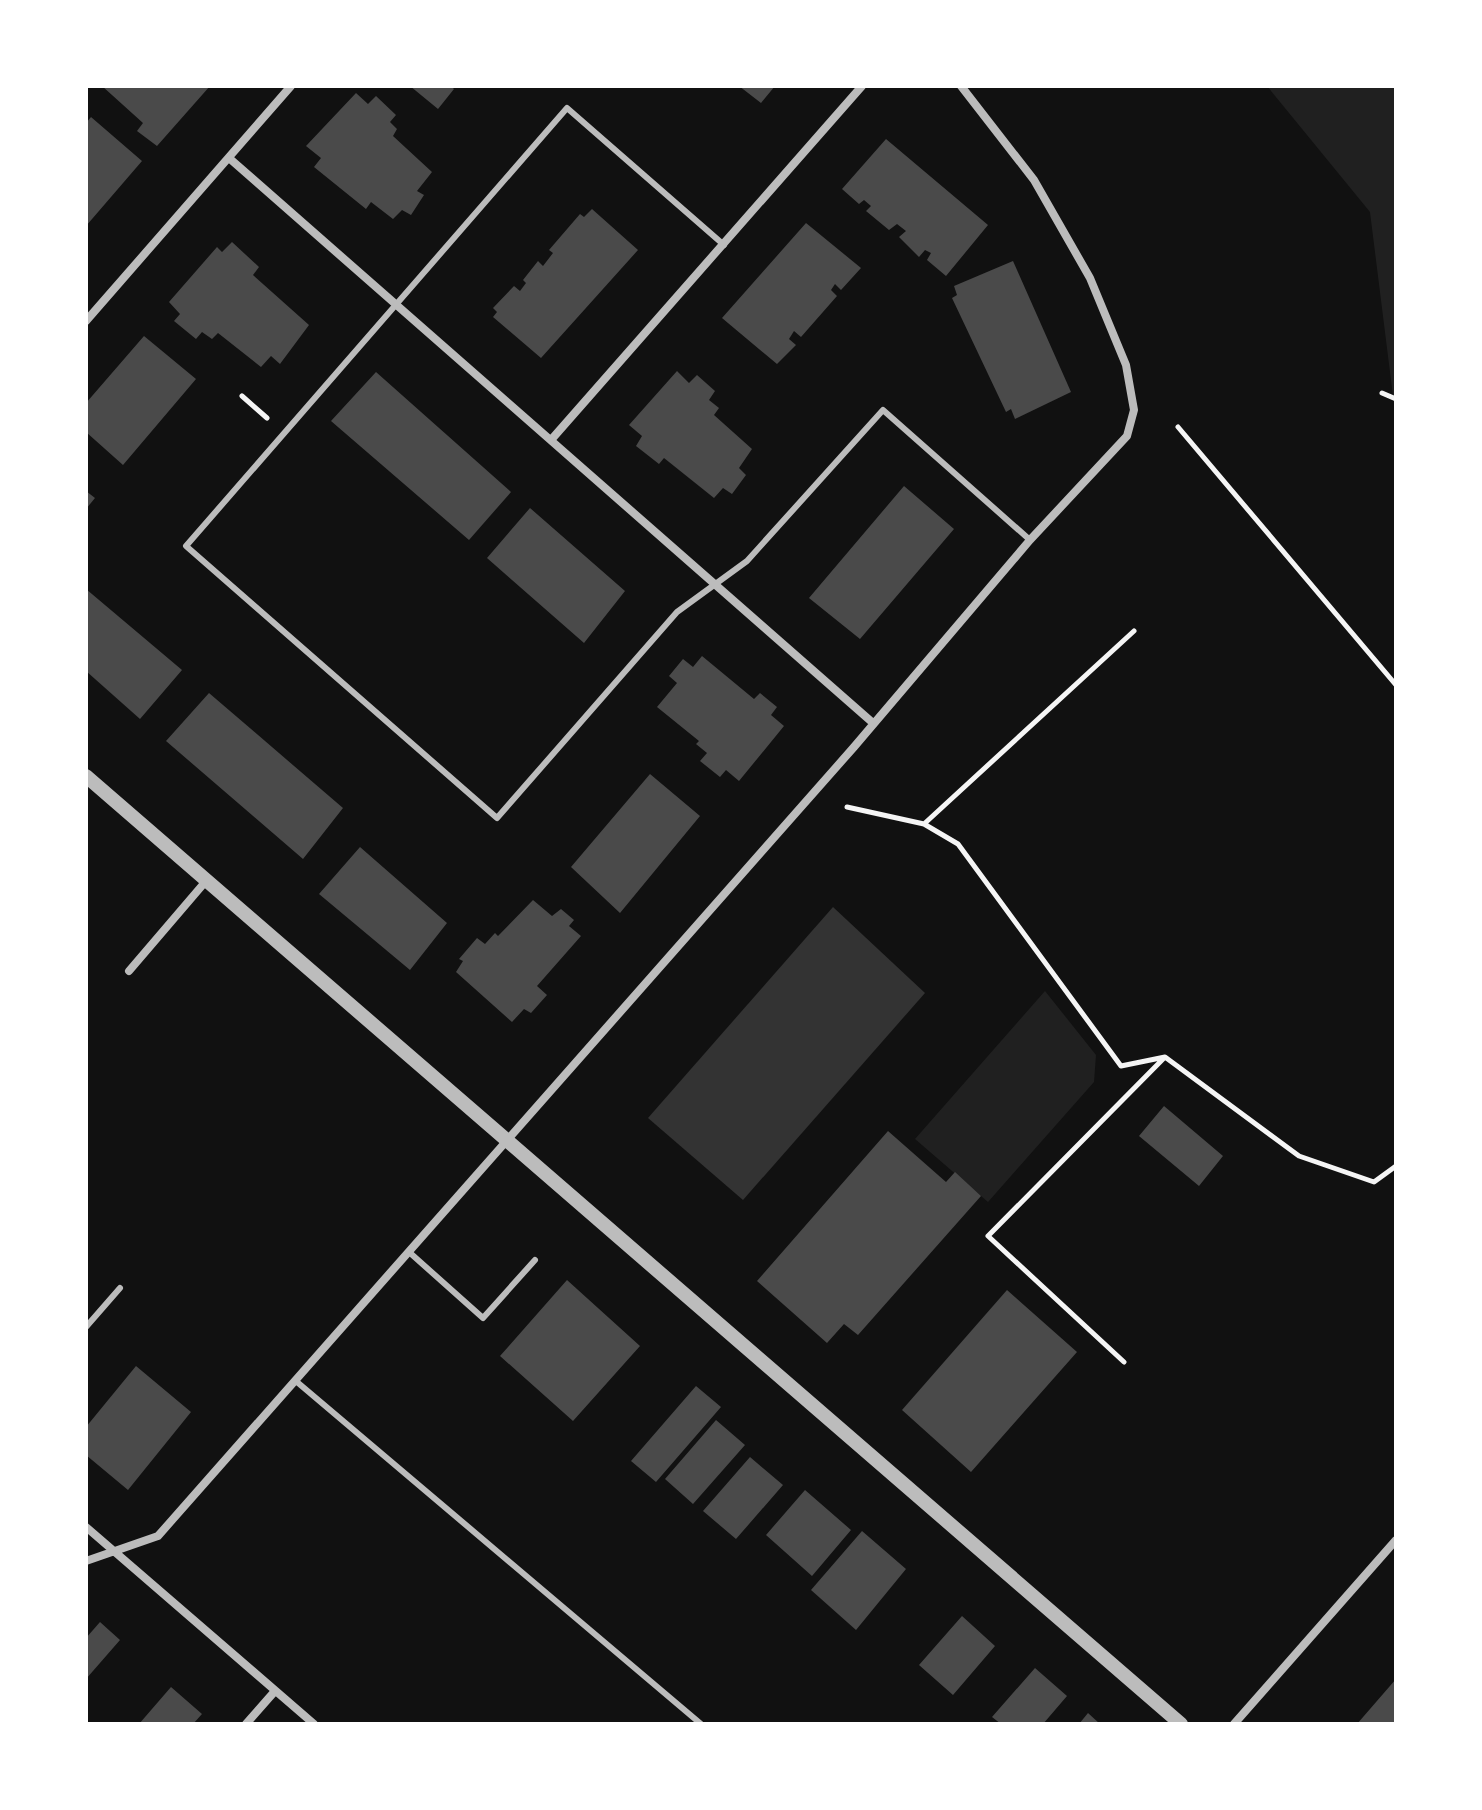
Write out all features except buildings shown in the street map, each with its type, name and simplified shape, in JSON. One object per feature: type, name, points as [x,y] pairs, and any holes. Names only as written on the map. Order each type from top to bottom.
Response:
[{"type":"street","points":[[86,321],[291,86]]},
{"type":"street","points":[[551,440],[862,86]]},
{"type":"street","points":[[86,1561],[158,1536],[297,1382],[1030,540],[1127,436],[1134,410],[1126,365],[1090,278],[1034,180],[961,86]]},
{"type":"street","points":[[229,158],[873,723]]},
{"type":"street","points":[[86,776],[1181,1724]]},
{"type":"street","points":[[129,971],[206,881]]},
{"type":"street","points":[[86,1527],[314,1724]]},
{"type":"street","points":[[1234,1724],[1396,1540]]},
{"type":"street","points":[[246,1724],[275,1691]]},
{"type":"lane","points":[[724,245],[567,108],[186,546],[497,818],[677,612],[747,561],[883,410],[1030,540]]},
{"type":"lane","points":[[409,1252],[483,1318],[535,1260]]},
{"type":"lane","points":[[86,1327],[120,1288]]},
{"type":"lane","points":[[297,1382],[701,1724]]},
{"type":"path","points":[[1382,393],[1396,399]]},
{"type":"path","points":[[242,396],[267,418]]},
{"type":"path","points":[[1178,427],[1396,685]]},
{"type":"path","points":[[924,824],[1134,631]]},
{"type":"path","points":[[847,807],[924,824],[958,844],[1121,1066],[1165,1057],[1299,1156],[1374,1182],[1396,1166]]},
{"type":"path","points":[[1124,1362],[988,1236],[1165,1057]]},
{"type":"shaded area","points":[[1267,86],[1396,86],[1396,420],[1370,212]]},
{"type":"shaded area","points":[[833,907],[925,993],[743,1200],[648,1118]]},
{"type":"shaded area","points":[[1045,991],[1096,1055],[1094,1082],[988,1202],[915,1139]]}]
